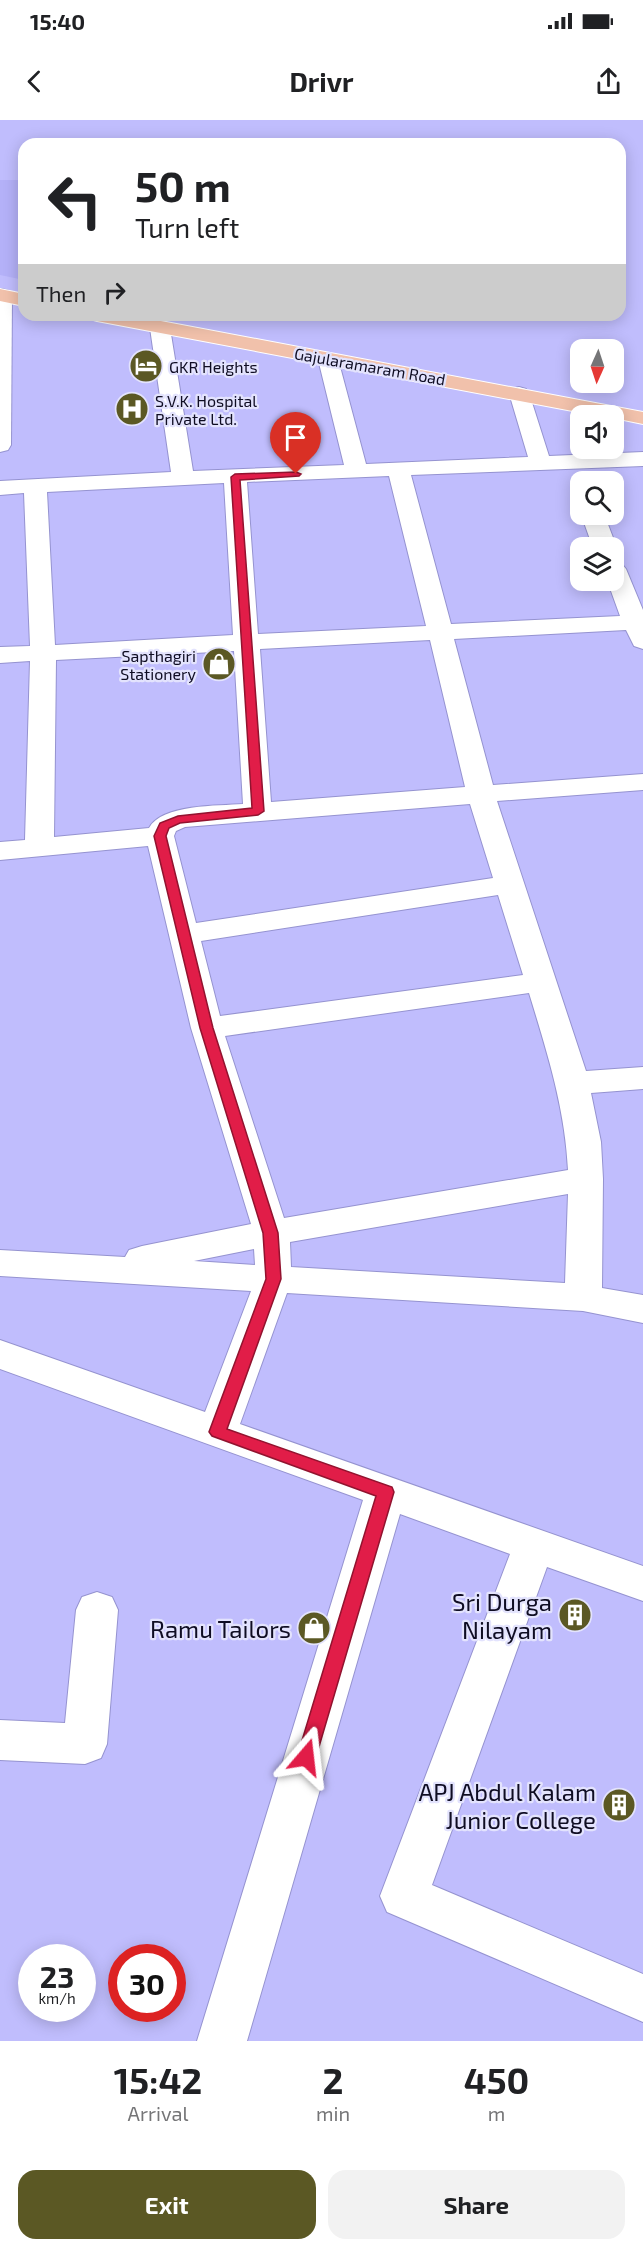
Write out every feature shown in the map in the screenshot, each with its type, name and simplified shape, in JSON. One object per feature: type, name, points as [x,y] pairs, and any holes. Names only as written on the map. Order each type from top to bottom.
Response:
[{"type":"main road","points":[[1,292],[18,290]]},
{"type":"main road","points":[[1,292],[18,298]]},
{"type":"main road","name":"Gajularamaram Road","points":[[157,322],[328,359],[643,418]]},
{"type":"main road","name":"Gajularamaram Road","points":[[157,322],[643,410]]},
{"type":"street","points":[[0,445],[1,292]]},
{"type":"street","points":[[157,322],[183,478]]},
{"type":"street","points":[[328,359],[357,471]]},
{"type":"street","points":[[519,393],[542,465]]},
{"type":"street","points":[[0,488],[643,459]]},
{"type":"street","points":[[572,463],[575,471]]},
{"type":"street","points":[[399,470],[481,794],[573,1083],[584,1142],[586,1179],[583,1298]]},
{"type":"street","points":[[235,477],[258,811]]},
{"type":"street","points":[[35,486],[43,653],[39,847]]},
{"type":"street","points":[[0,655],[441,632],[640,628],[624,591]]},
{"type":"street","points":[[217,1432],[274,1279],[271,1233],[207,1028],[160,836],[164,826],[178,819],[258,811],[643,782]]},
{"type":"street","points":[[0,851],[160,836]]},
{"type":"street","points":[[185,934],[509,884]]},
{"type":"street","points":[[207,1028],[540,982]]},
{"type":"street","points":[[573,1083],[643,1078]]},
{"type":"street","points":[[96,1268],[271,1233],[586,1179]]},
{"type":"street","points":[[0,1263],[583,1298],[643,1309]]},
{"type":"street","points":[[0,1354],[643,1584]]},
{"type":"street","points":[[222,2041],[386,1492]]},
{"type":"street","points":[[534,1545],[404,1896],[643,1998]]},
{"type":"street","points":[[0,1740],[85,1744],[97,1610]]},
{"type":"shaded area","points":[[0,180],[18,180],[18,279],[0,275]]},
{"type":"place","name":"GKR Heights","points":[[146,366]]},
{"type":"place","name":"S.V.K. Hospital Private Ltd.","points":[[132,409]]},
{"type":"place","name":"Sapthagiri Stationery","points":[[219,664]]},
{"type":"place","name":"Sri Durga Nilayam","points":[[575,1615]]},
{"type":"place","name":"Ramu Tailors","points":[[314,1628]]},
{"type":"place","name":"APJ Abdul Kalam Junior College","points":[[619,1805]]},
{"type":"route","points":[[296,474],[235,477],[258,811],[178,819],[164,826],[160,836],[207,1028],[271,1233],[274,1279],[217,1432],[386,1492],[306,1757]]}]
